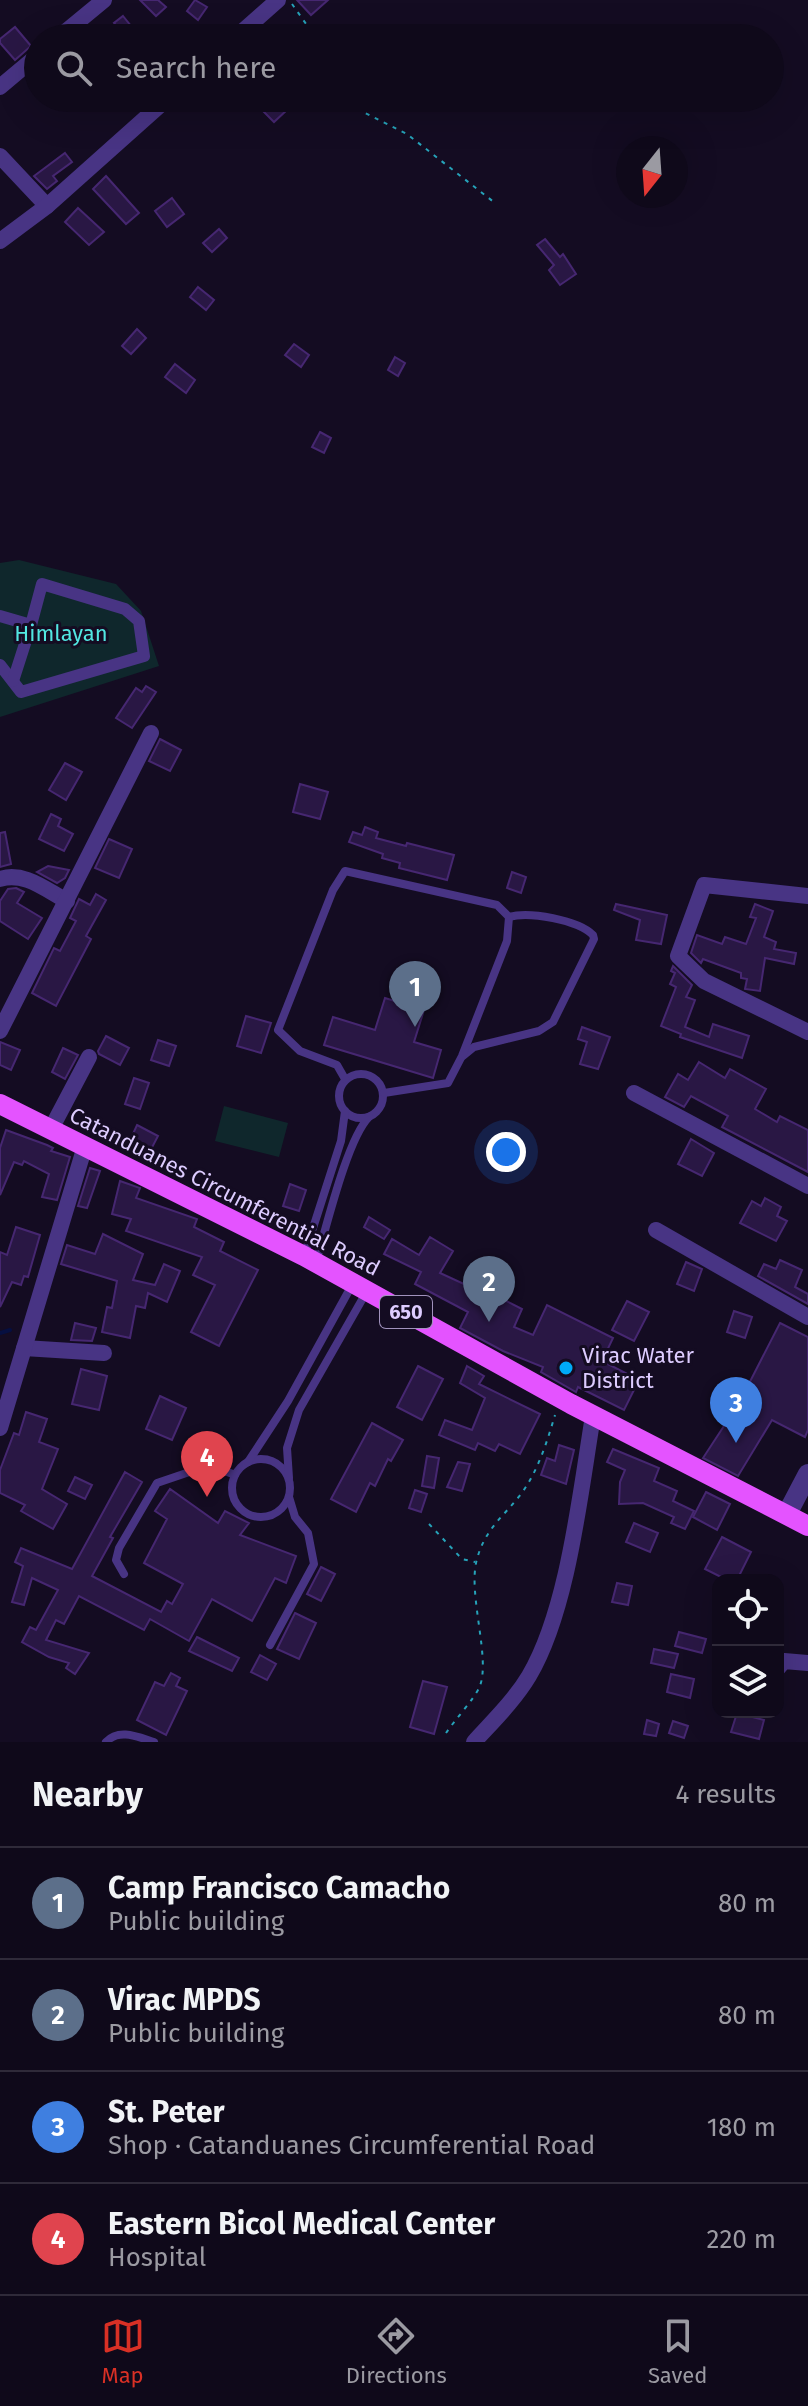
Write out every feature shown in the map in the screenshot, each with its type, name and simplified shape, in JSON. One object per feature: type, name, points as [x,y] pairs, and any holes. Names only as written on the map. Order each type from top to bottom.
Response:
[{"type":"main road","name":"Catanduanes Circumferential Road","points":[[0,1104],[310,1259],[593,1416],[808,1526]]},
{"type":"street","points":[[75,24],[104,0]]},
{"type":"street","points":[[251,24],[278,0]]},
{"type":"street","points":[[0,87],[24,67]]},
{"type":"street","points":[[0,241],[47,206],[152,112]]},
{"type":"street","points":[[0,156],[47,206]]},
{"type":"street","points":[[0,665],[21,692],[144,656],[139,621],[125,609],[42,584],[13,681]]},
{"type":"street","points":[[0,616],[31,625]]},
{"type":"street","points":[[0,1031],[151,733]]},
{"type":"street","points":[[0,879],[21,877],[67,901]]},
{"type":"street","points":[[808,896],[704,885],[678,956],[704,981],[808,1032]]},
{"type":"street","points":[[51,1129],[89,1057]]},
{"type":"street","points":[[634,1093],[808,1186]]},
{"type":"street","points":[[0,1428],[85,1146]]},
{"type":"street","points":[[656,1230],[808,1317]]},
{"type":"street","points":[[24,1348],[104,1353]]},
{"type":"street","points":[[474,1742],[527,1679],[549,1632],[569,1550],[593,1416]]},
{"type":"street","points":[[787,1514],[808,1474]]},
{"type":"street","points":[[784,1661],[808,1663]]},
{"type":"lane","points":[[345,1079],[337,1065],[300,1051],[278,1030],[333,890],[345,871],[497,905],[509,917],[507,941],[462,1056],[448,1083],[384,1093]]},
{"type":"lane","points":[[462,1056],[474,1047],[539,1031],[553,1022],[594,939],[587,929],[550,918],[520,914],[509,917]]},
{"type":"lane","points":[[364,1073],[374,1077],[384,1093],[377,1112],[369,1117],[358,1118],[345,1111],[338,1098],[345,1079],[354,1074],[364,1073]]},
{"type":"lane","points":[[310,1259],[341,1141],[345,1111]]},
{"type":"lane","points":[[310,1259],[356,1139],[369,1117]]},
{"type":"lane","points":[[289,1497],[278,1512],[269,1516],[250,1515],[236,1502],[233,1493],[235,1475],[248,1462],[360,1288]]},
{"type":"lane","points":[[270,1645],[314,1564],[308,1533],[295,1517],[289,1497],[287,1448],[299,1410],[360,1288]]},
{"type":"lane","points":[[248,1462],[267,1459],[284,1470],[289,1478]]},
{"type":"lane","points":[[124,1574],[116,1560],[119,1548],[157,1483],[210,1465],[235,1475]]},
{"type":"lane","points":[[106,1742],[112,1736],[125,1734],[154,1742]]},
{"type":"path","points":[[289,0],[306,24]]},
{"type":"path","points":[[363,112],[407,134],[495,203]]},
{"type":"path","points":[[446,1733],[479,1688],[482,1672],[476,1613],[476,1562],[499,1516],[522,1493],[544,1453],[560,1398]]},
{"type":"path","points":[[429,1524],[462,1559],[476,1562]]},
{"type":"green space","name":"Himlayan","points":[[19,560],[116,584],[141,611],[159,666],[0,717],[0,563]]},
{"type":"green space","points":[[224,1106],[288,1123],[279,1157],[215,1141]]},
{"type":"building","points":[[140,0],[158,0],[166,7],[156,16]]},
{"type":"building","points":[[195,0],[207,7],[198,20],[187,11]]},
{"type":"building","points":[[297,0],[328,0],[311,15]]},
{"type":"building","points":[[123,16],[129,24],[115,24]]},
{"type":"building","points":[[15,27],[24,38],[24,52],[15,60],[0,39]]},
{"type":"building","points":[[264,112],[285,112],[274,122]]},
{"type":"building","points":[[65,153],[72,162],[53,176],[57,181],[47,189],[34,176]]},
{"type":"building","points":[[106,176],[139,213],[126,224],[93,189]]},
{"type":"building","points":[[172,198],[184,214],[167,227],[155,211]]},
{"type":"building","points":[[78,208],[104,232],[89,245],[65,222]]},
{"type":"building","points":[[219,229],[227,238],[212,252],[203,243]]},
{"type":"building","points":[[545,239],[560,257],[563,254],[576,274],[560,285],[549,270],[554,265],[537,245]]},
{"type":"building","points":[[198,287],[214,300],[206,310],[190,297]]},
{"type":"building","points":[[137,329],[146,338],[131,354],[122,346]]},
{"type":"building","points":[[294,344],[309,355],[301,367],[285,355]]},
{"type":"building","points":[[395,357],[405,363],[398,376],[388,370]]},
{"type":"building","points":[[175,364],[195,380],[186,393],[165,377]]},
{"type":"building","points":[[320,432],[331,438],[324,453],[312,447]]},
{"type":"building","points":[[146,686],[156,692],[132,728],[116,718],[136,688],[142,692]]},
{"type":"building","points":[[160,739],[181,750],[170,771],[149,761]]},
{"type":"building","points":[[65,763],[82,772],[66,800],[49,790]]},
{"type":"building","points":[[300,784],[328,792],[320,819],[293,812]]},
{"type":"building","points":[[51,814],[61,819],[58,826],[73,834],[64,851],[39,839]]},
{"type":"building","points":[[365,827],[378,832],[376,838],[454,855],[447,880],[399,868],[400,863],[382,858],[383,854],[349,842],[353,832],[362,835]]},
{"type":"building","points":[[5,832],[11,864],[0,867],[0,833]]},
{"type":"building","points":[[109,839],[132,849],[119,878],[95,868]]},
{"type":"building","points":[[48,866],[69,870],[65,878],[57,883],[37,872]]},
{"type":"building","points":[[512,872],[526,877],[521,893],[507,888]]},
{"type":"building","points":[[16,888],[24,892],[17,903],[42,918],[28,939],[0,921],[0,901],[8,889]]},
{"type":"building","points":[[96,894],[106,900],[86,936],[91,939],[56,1006],[32,993],[54,948],[60,951],[76,921],[70,918],[79,899],[90,905]]},
{"type":"building","points":[[616,904],[667,915],[661,944],[636,940],[640,920],[614,910]]},
{"type":"building","points":[[755,904],[773,911],[764,937],[776,942],[774,949],[796,953],[794,964],[765,958],[760,991],[745,989],[747,979],[741,978],[741,973],[703,959],[701,963],[691,953],[697,935],[722,944],[725,937],[746,944],[756,918],[750,917]]},
{"type":"building","points":[[673,966],[692,985],[686,997],[695,1000],[685,1027],[709,1037],[713,1024],[749,1036],[742,1058],[680,1037],[681,1034],[661,1026],[676,987],[670,984],[675,973],[671,971]]},
{"type":"building","points":[[385,998],[424,1010],[414,1042],[441,1050],[433,1078],[324,1045],[333,1017],[375,1030]]},
{"type":"building","points":[[246,1016],[271,1023],[261,1053],[237,1046]]},
{"type":"building","points":[[582,1027],[610,1037],[598,1069],[580,1064],[587,1042],[578,1039]]},
{"type":"building","points":[[106,1036],[129,1048],[120,1065],[99,1054]]},
{"type":"building","points":[[158,1040],[176,1046],[169,1066],[151,1060]]},
{"type":"building","points":[[0,1042],[20,1050],[11,1070],[0,1065]]},
{"type":"building","points":[[63,1048],[78,1055],[65,1079],[52,1072]]},
{"type":"building","points":[[699,1062],[725,1078],[730,1069],[766,1089],[755,1109],[777,1122],[780,1116],[808,1130],[808,1172],[722,1127],[728,1116],[691,1096],[684,1107],[665,1097],[678,1074],[688,1080]]},
{"type":"building","points":[[134,1078],[149,1083],[140,1109],[125,1104]]},
{"type":"building","points":[[137,1125],[158,1136],[146,1159],[126,1149]]},
{"type":"building","points":[[6,1130],[70,1157],[57,1200],[42,1197],[49,1174],[24,1161],[22,1165],[14,1162],[0,1195],[0,1148]]},
{"type":"building","points":[[691,1139],[714,1153],[702,1176],[678,1164]]},
{"type":"building","points":[[90,1168],[100,1171],[87,1208],[78,1206]]},
{"type":"building","points":[[120,1181],[140,1188],[136,1198],[197,1219],[194,1227],[224,1242],[220,1251],[258,1270],[219,1346],[191,1332],[215,1285],[193,1275],[202,1257],[126,1231],[131,1219],[112,1214]]},
{"type":"building","points":[[290,1184],[306,1190],[299,1211],[283,1206]]},
{"type":"building","points":[[765,1198],[781,1207],[777,1216],[787,1221],[776,1241],[740,1223],[752,1201],[761,1206]]},
{"type":"building","points":[[369,1217],[390,1230],[384,1239],[364,1227]]},
{"type":"building","points":[[16,1227],[40,1235],[28,1277],[24,1276],[21,1285],[12,1282],[0,1307],[0,1252],[7,1255]]},
{"type":"building","points":[[103,1234],[143,1254],[133,1280],[155,1285],[164,1264],[180,1271],[167,1302],[148,1293],[145,1308],[136,1306],[130,1338],[102,1332],[107,1307],[112,1308],[117,1281],[61,1264],[67,1245],[95,1254]]},
{"type":"building","points":[[430,1237],[453,1251],[440,1273],[479,1291],[481,1288],[522,1309],[514,1327],[533,1335],[547,1305],[613,1338],[602,1361],[639,1380],[624,1410],[578,1387],[576,1392],[541,1372],[543,1367],[503,1351],[460,1328],[468,1312],[415,1284],[421,1272],[384,1254],[392,1239],[419,1255]]},
{"type":"building","points":[[780,1260],[802,1270],[795,1287],[808,1294],[808,1304],[758,1276],[764,1264],[776,1269]]},
{"type":"building","points":[[686,1262],[702,1269],[694,1291],[677,1284]]},
{"type":"building","points":[[627,1301],[649,1312],[634,1341],[612,1330]]},
{"type":"building","points":[[734,1311],[752,1317],[745,1338],[727,1332]]},
{"type":"building","points":[[75,1323],[96,1328],[92,1341],[71,1340]]},
{"type":"building","points":[[780,1323],[808,1337],[808,1430],[805,1437],[772,1420],[738,1476],[703,1458],[739,1403]]},
{"type":"building","points":[[418,1366],[443,1379],[422,1420],[397,1407]]},
{"type":"building","points":[[467,1366],[484,1376],[479,1384],[540,1414],[520,1454],[499,1444],[495,1451],[478,1443],[475,1450],[439,1435],[445,1420],[472,1430],[485,1398],[460,1383]]},
{"type":"building","points":[[81,1369],[107,1376],[99,1410],[72,1404]]},
{"type":"building","points":[[160,1396],[186,1408],[172,1440],[146,1429]]},
{"type":"building","points":[[26,1412],[47,1419],[39,1442],[58,1449],[42,1489],[67,1504],[53,1529],[21,1511],[25,1505],[0,1493],[0,1470],[14,1433],[19,1435]]},
{"type":"building","points":[[372,1423],[403,1440],[391,1461],[388,1459],[375,1486],[370,1483],[356,1512],[331,1499]]},
{"type":"building","points":[[559,1445],[574,1450],[566,1484],[541,1475],[547,1458],[555,1461]]},
{"type":"building","points":[[613,1449],[659,1468],[654,1481],[677,1491],[673,1501],[694,1511],[685,1529],[671,1523],[674,1517],[643,1503],[619,1504],[620,1482],[625,1470],[607,1462]]},
{"type":"building","points":[[427,1456],[439,1458],[434,1488],[422,1486]]},
{"type":"building","points":[[458,1462],[470,1464],[462,1491],[447,1487]]},
{"type":"building","points":[[125,1472],[142,1482],[110,1537],[113,1538],[92,1576],[161,1612],[167,1601],[172,1604],[183,1584],[144,1563],[167,1519],[155,1511],[170,1489],[218,1523],[225,1511],[249,1523],[240,1535],[296,1556],[286,1583],[275,1578],[252,1621],[212,1599],[189,1641],[150,1619],[144,1630],[79,1596],[64,1624],[56,1620],[46,1640],[89,1653],[75,1674],[66,1668],[69,1663],[49,1657],[22,1642],[30,1627],[36,1630],[58,1590],[32,1578],[24,1605],[12,1602],[23,1566],[15,1562],[21,1548],[72,1569]]},
{"type":"building","points":[[75,1477],[92,1485],[85,1499],[68,1491]]},
{"type":"building","points":[[415,1490],[427,1494],[421,1512],[409,1508]]},
{"type":"building","points":[[706,1492],[730,1504],[717,1530],[693,1517]]},
{"type":"building","points":[[634,1523],[658,1533],[650,1552],[626,1542]]},
{"type":"building","points":[[722,1537],[751,1552],[740,1574],[715,1574],[705,1569]]},
{"type":"building","points":[[321,1567],[335,1574],[321,1601],[307,1594]]},
{"type":"building","points":[[617,1583],[632,1586],[628,1605],[612,1602]]},
{"type":"building","points":[[295,1613],[316,1623],[299,1659],[277,1649]]},
{"type":"building","points":[[679,1632],[706,1639],[702,1653],[675,1646]]},
{"type":"building","points":[[197,1637],[239,1658],[232,1671],[189,1651]]},
{"type":"building","points":[[654,1649],[678,1654],[674,1668],[651,1663]]},
{"type":"building","points":[[260,1655],[276,1664],[267,1680],[251,1672]]},
{"type":"building","points":[[171,1673],[180,1678],[176,1686],[187,1691],[166,1735],[137,1720],[155,1682],[164,1686]]},
{"type":"building","points":[[671,1674],[694,1679],[690,1698],[667,1692]]},
{"type":"building","points":[[423,1681],[447,1687],[434,1734],[410,1727]]},
{"type":"building","points":[[735,1718],[764,1720],[759,1739],[731,1732]]},
{"type":"building","points":[[647,1720],[659,1724],[656,1736],[644,1734]]},
{"type":"building","points":[[673,1721],[688,1726],[684,1738],[669,1733]]},
{"type":"waterway","points":[[0,1333],[10,1330]]},
{"type":"place","name":"Camp Francisco Camacho","points":[[415,1027]]},
{"type":"place","name":"Virac MPDS","points":[[489,1322]]},
{"type":"place","name":"Virac Water District","points":[[566,1368]]},
{"type":"place","name":"St. Peter","points":[[736,1443]]},
{"type":"place","name":"Eastern Bicol Medical Center","points":[[207,1497]]}]
